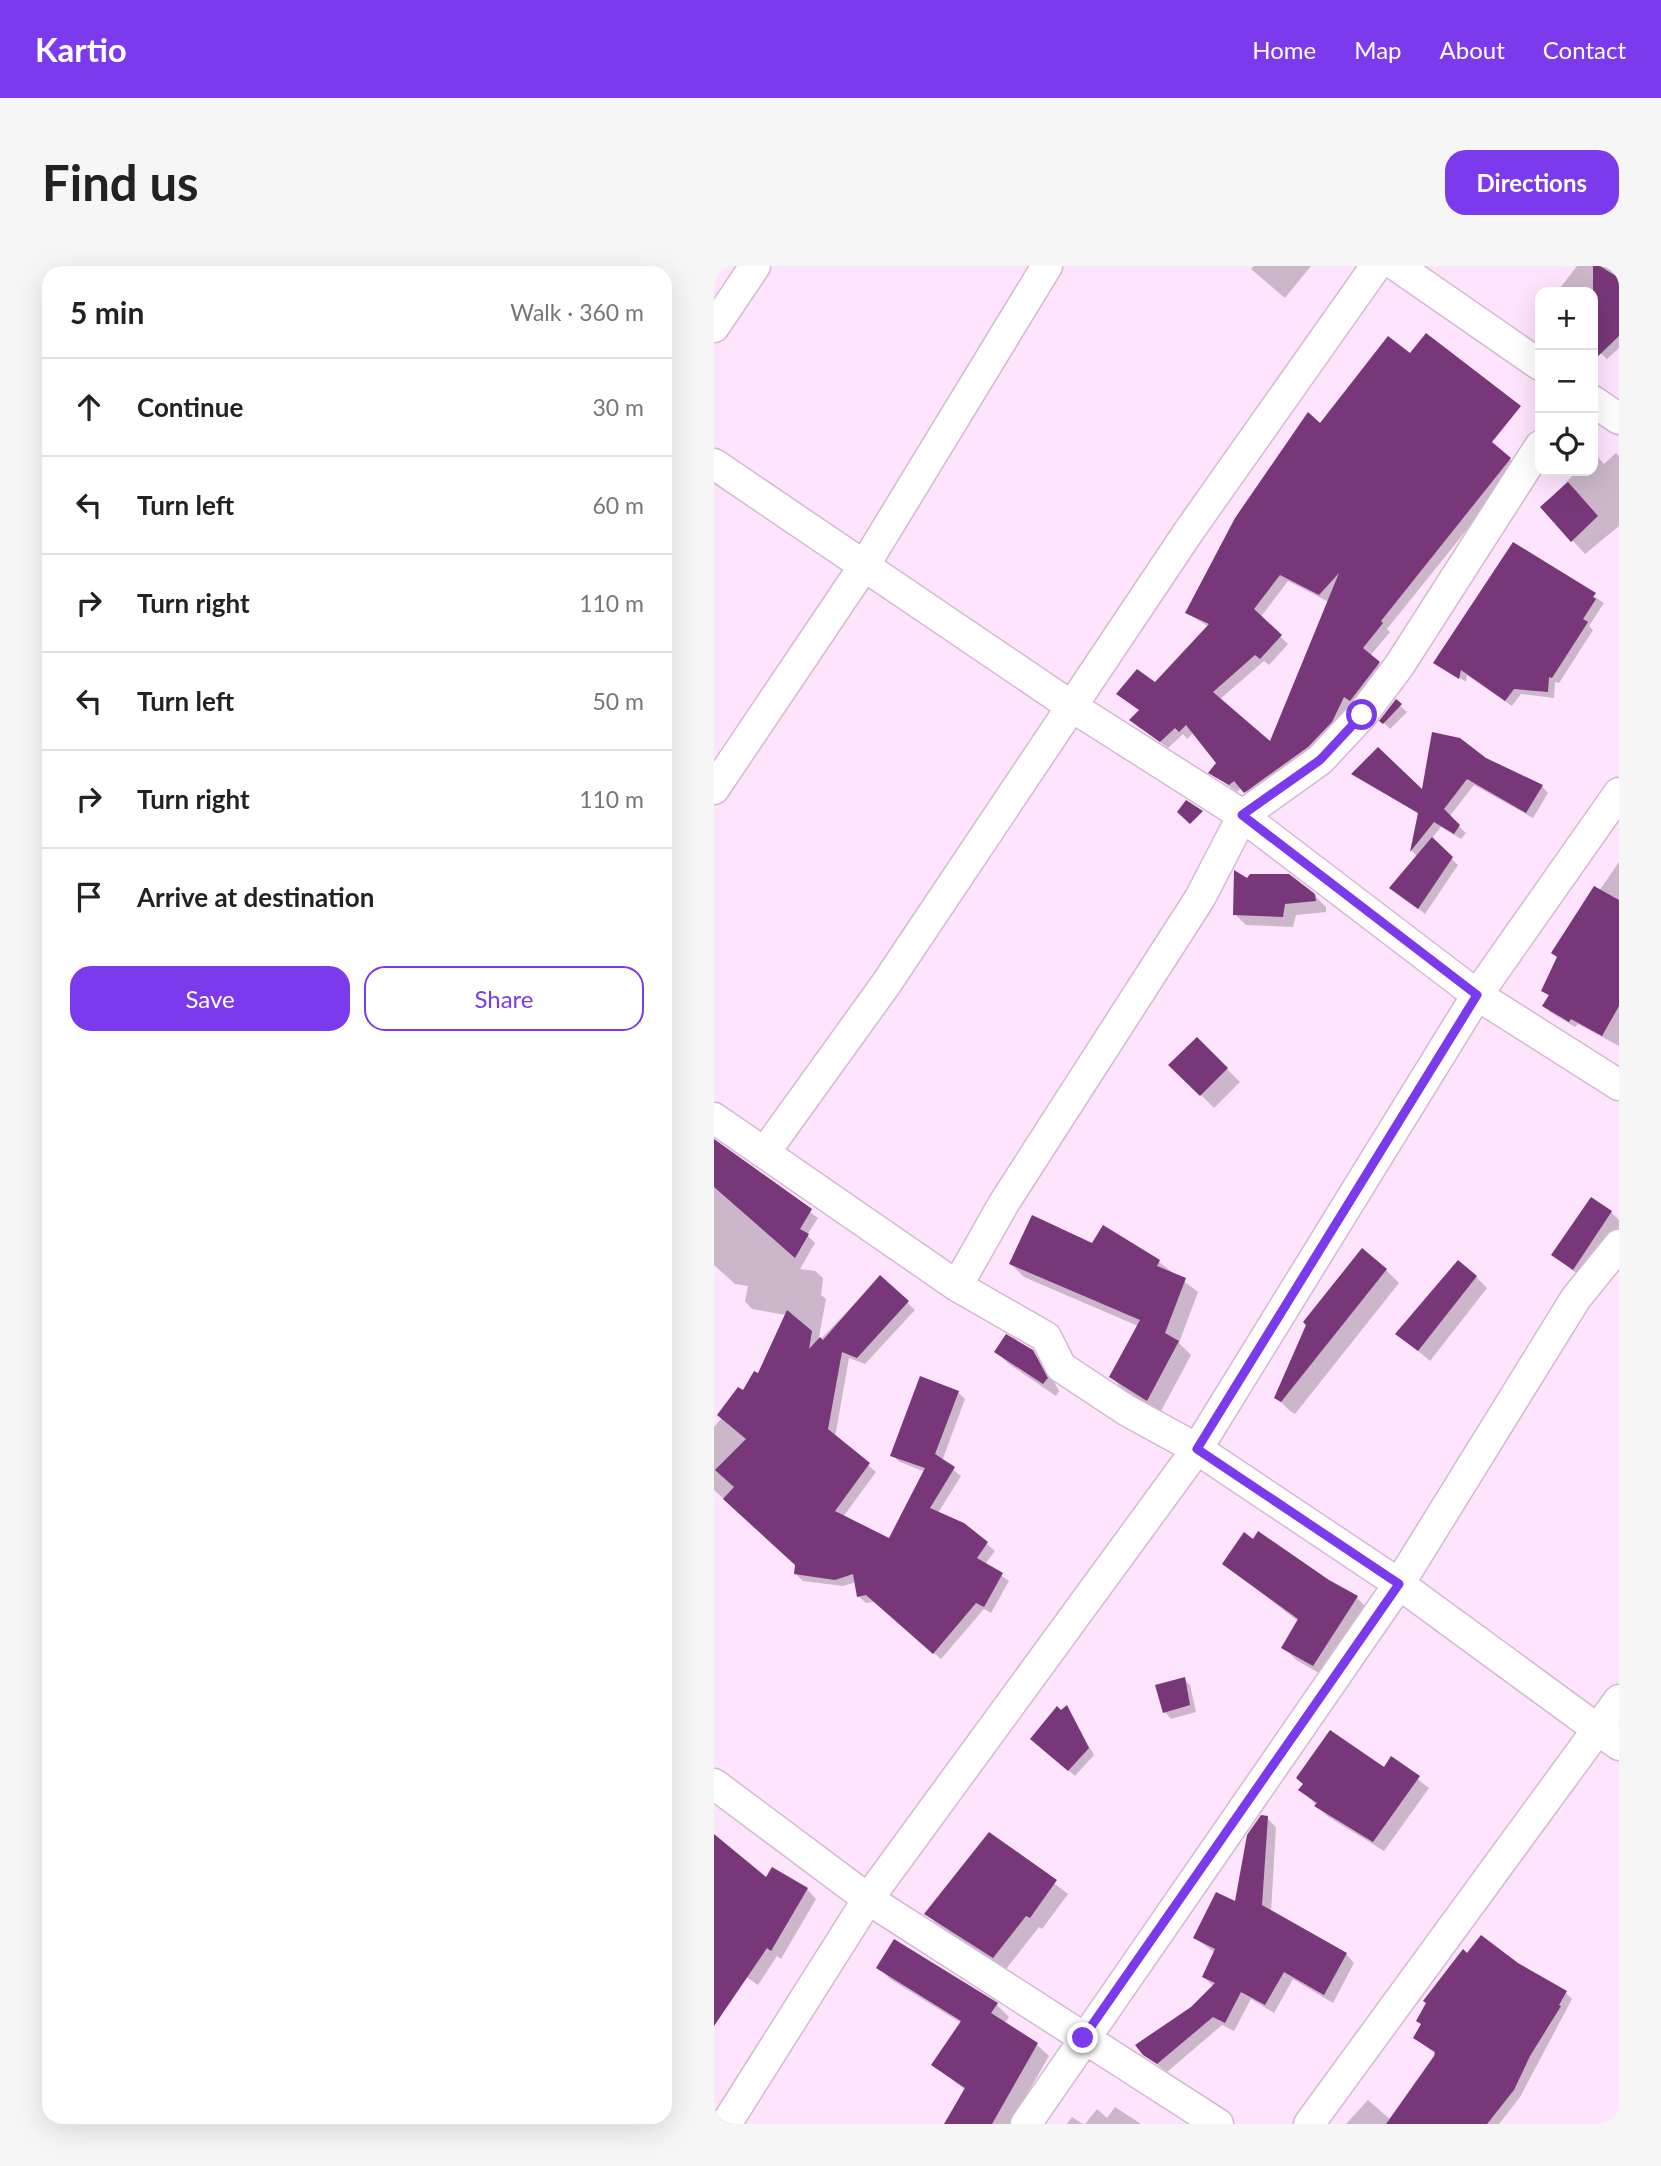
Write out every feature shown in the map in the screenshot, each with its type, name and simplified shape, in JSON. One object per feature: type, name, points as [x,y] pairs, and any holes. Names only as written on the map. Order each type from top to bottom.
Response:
[{"type":"street","points":[[714,327],[755,266]]},
{"type":"street","points":[[714,789],[864,566],[1047,266]]},
{"type":"street","points":[[765,1152],[886,984],[1189,531],[1376,266]]},
{"type":"street","points":[[1397,266],[1535,362]]},
{"type":"street","points":[[1598,404],[1619,419]]},
{"type":"street","points":[[957,1286],[1004,1203],[1200,898],[1242,815],[1320,760],[1362,715],[1399,666],[1535,454]]},
{"type":"street","points":[[714,464],[1071,706],[1242,815],[1477,995],[1619,1085]]},
{"type":"street","points":[[726,2124],[868,1899],[1197,1449],[1477,995],[1619,793]]},
{"type":"street","points":[[714,1118],[957,1286],[1046,1337],[1062,1367],[1126,1410],[1197,1449],[1399,1584],[1609,1738]]},
{"type":"street","points":[[1026,2124],[1399,1584],[1576,1298],[1619,1245]]},
{"type":"street","points":[[1309,2124],[1609,1738],[1619,1700]]},
{"type":"street","points":[[714,1784],[868,1899],[1218,2124]]},
{"type":"building","points":[[1593,266],[1600,266],[1619,278],[1619,336],[1598,356],[1598,287],[1593,287]]},
{"type":"building","points":[[1426,333],[1521,406],[1492,442],[1511,458],[1381,621],[1383,623],[1363,648],[1380,662],[1350,701],[1344,697],[1332,722],[1308,747],[1244,793],[1234,781],[1229,785],[1208,773],[1216,763],[1186,725],[1179,732],[1175,728],[1160,742],[1129,720],[1139,710],[1116,694],[1137,669],[1155,682],[1209,624],[1185,613],[1235,518],[1308,412],[1320,423],[1388,336],[1410,353]],"holes":[[[1339,573],[1270,741],[1213,692],[1255,655],[1260,659],[1282,635],[1254,609],[1280,575],[1319,595]]]},
{"type":"building","points":[[1568,482],[1598,516],[1571,542],[1540,507]]},
{"type":"building","points":[[1513,542],[1596,593],[1593,597],[1596,599],[1583,619],[1588,622],[1552,678],[1549,677],[1548,692],[1514,689],[1505,701],[1461,670],[1459,679],[1433,663]]},
{"type":"building","points":[[1396,699],[1402,704],[1383,724],[1379,721]]},
{"type":"building","points":[[1432,732],[1460,738],[1486,758],[1543,785],[1526,813],[1467,779],[1444,809],[1460,825],[1454,834],[1434,822],[1410,852],[1418,813],[1351,774],[1378,747],[1422,789]]},
{"type":"building","points":[[1186,800],[1203,811],[1190,824],[1177,812]]},
{"type":"building","points":[[1432,837],[1453,857],[1418,909],[1389,888]]},
{"type":"building","points":[[1234,870],[1247,878],[1250,874],[1289,874],[1315,894],[1316,901],[1285,904],[1283,917],[1233,915]]},
{"type":"building","points":[[1594,886],[1619,900],[1619,1006],[1602,1036],[1571,1019],[1569,1022],[1542,1006],[1549,995],[1541,991],[1557,957],[1551,953]]},
{"type":"building","points":[[1197,1037],[1228,1068],[1200,1096],[1168,1065]]},
{"type":"building","points":[[714,1139],[812,1209],[800,1229],[809,1234],[795,1258],[714,1187]]},
{"type":"building","points":[[1591,1197],[1612,1211],[1573,1270],[1551,1255]]},
{"type":"building","points":[[1032,1215],[1092,1243],[1103,1225],[1160,1260],[1157,1266],[1186,1278],[1165,1333],[1179,1341],[1147,1401],[1109,1377],[1140,1320],[1009,1264]]},
{"type":"building","points":[[1362,1248],[1387,1269],[1281,1402],[1274,1398],[1306,1325],[1303,1322]]},
{"type":"building","points":[[1458,1260],[1477,1276],[1418,1351],[1395,1334]]},
{"type":"building","points":[[880,1275],[909,1301],[857,1358],[842,1352],[828,1429],[870,1463],[835,1511],[889,1538],[925,1468],[890,1456],[920,1376],[959,1391],[935,1454],[955,1467],[930,1508],[964,1523],[988,1542],[977,1558],[1003,1573],[984,1607],[976,1603],[933,1654],[866,1595],[857,1597],[853,1574],[835,1580],[794,1574],[795,1565],[723,1499],[734,1487],[715,1470],[746,1439],[717,1415],[738,1387],[743,1390],[754,1371],[758,1373],[787,1310],[812,1331],[809,1349],[820,1337],[823,1340]]},
{"type":"building","points":[[1006,1334],[1033,1350],[1048,1378],[1043,1384],[994,1352]]},
{"type":"building","points":[[1258,1531],[1329,1580],[1358,1596],[1313,1666],[1281,1648],[1298,1619],[1222,1564],[1244,1532],[1253,1539]]},
{"type":"building","points":[[1185,1677],[1190,1705],[1163,1713],[1155,1685]]},
{"type":"building","points":[[1067,1705],[1089,1748],[1068,1771],[1030,1739],[1057,1706],[1061,1710]]},
{"type":"building","points":[[1330,1730],[1384,1767],[1391,1756],[1420,1776],[1373,1842],[1314,1806],[1317,1803],[1298,1790],[1303,1784],[1296,1778]]},
{"type":"building","points":[[1261,1815],[1268,1816],[1262,1905],[1347,1953],[1324,1995],[1284,1972],[1265,2005],[1241,1992],[1225,2023],[1213,2017],[1157,2064],[1143,2055],[1135,2045],[1191,2007],[1215,1983],[1202,1977],[1215,1949],[1193,1938],[1216,1892],[1235,1901],[1247,1835]]},
{"type":"building","points":[[989,1832],[1057,1880],[1030,1918],[1026,1916],[993,1958],[924,1914]]},
{"type":"building","points":[[714,1834],[766,1877],[772,1867],[808,1888],[771,1951],[767,1948],[714,2026]]},
{"type":"building","points":[[1481,1935],[1518,1963],[1567,1991],[1559,2005],[1561,2006],[1530,2056],[1514,2090],[1487,2124],[1386,2124],[1434,2056],[1435,2052],[1413,2038],[1421,2024],[1416,2021],[1426,2003],[1423,2001],[1463,1949],[1467,1953]]},
{"type":"building","points":[[894,1939],[998,2003],[991,2013],[1038,2043],[992,2124],[944,2124],[965,2088],[931,2065],[961,2021],[876,1968]]},
{"type":"route","points":[[1083,2038],[1399,1584],[1197,1449],[1477,995],[1242,815],[1283,789],[1320,760],[1362,715]]}]
